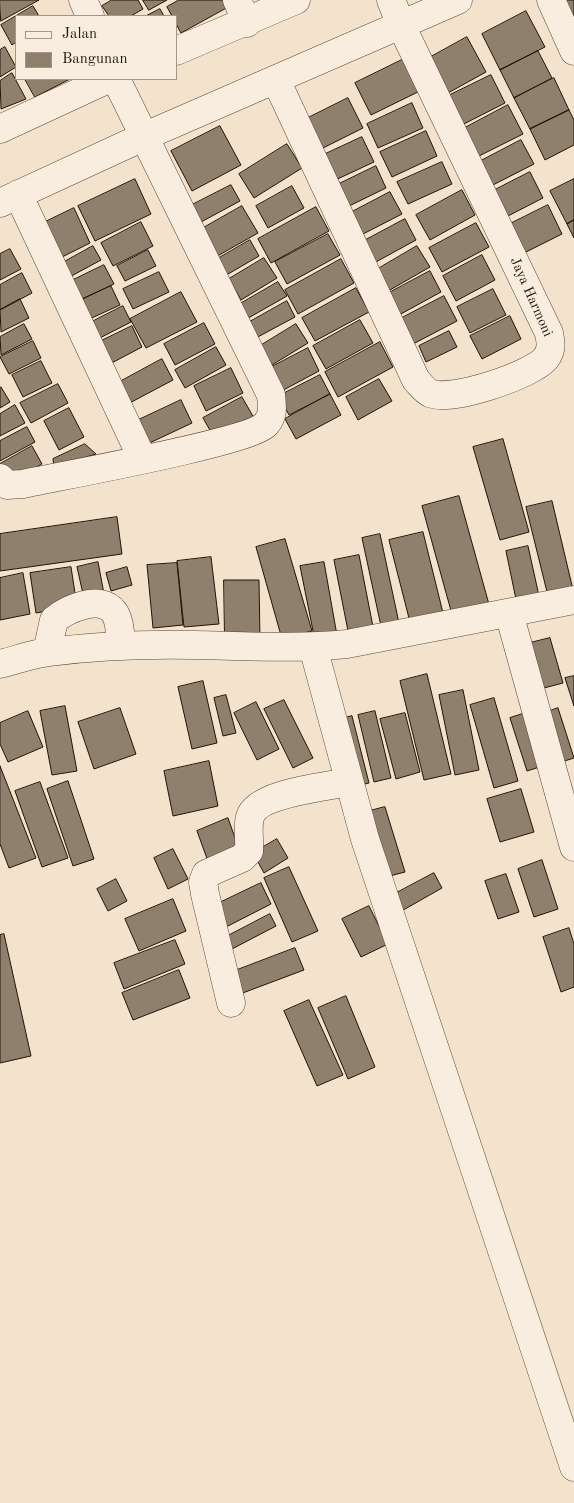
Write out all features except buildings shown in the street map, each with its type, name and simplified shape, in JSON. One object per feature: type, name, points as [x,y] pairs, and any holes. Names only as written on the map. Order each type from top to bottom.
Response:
[{"type":"street","points":[[84,0],[90,15]]},
{"type":"street","points":[[178,50],[242,11],[296,0]]},
{"type":"street","points":[[391,0],[401,25]]},
{"type":"street","points":[[142,458],[9,198],[143,137],[458,0]]},
{"type":"street","points":[[550,0],[574,51]]},
{"type":"street","name":"Jaya Harmoni","points":[[276,80],[416,380],[430,393],[449,396],[488,386],[532,369],[545,359],[552,347],[549,333],[401,25]]},
{"type":"street","points":[[0,129],[106,80]]},
{"type":"street","points":[[0,478],[7,485],[23,484],[212,444],[253,432],[266,424],[273,411],[271,395],[116,80]]},
{"type":"street","points":[[0,664],[47,652],[122,646],[195,645],[247,648],[296,645],[312,647],[372,640],[574,600]]},
{"type":"street","points":[[47,652],[54,620],[69,610],[90,604],[110,607],[115,614],[122,646]]},
{"type":"street","points":[[509,613],[574,847]]},
{"type":"street","points":[[312,647],[348,782],[415,995],[574,1467]]},
{"type":"street","points":[[231,1003],[205,894],[203,882],[206,874],[242,858],[249,851],[250,815],[258,805],[269,798],[348,782]]}]
